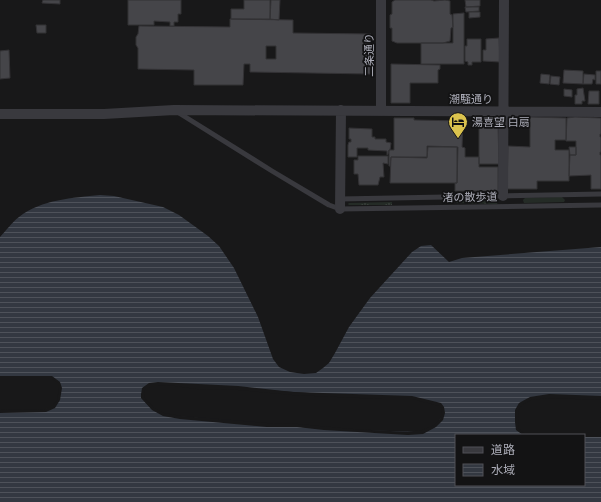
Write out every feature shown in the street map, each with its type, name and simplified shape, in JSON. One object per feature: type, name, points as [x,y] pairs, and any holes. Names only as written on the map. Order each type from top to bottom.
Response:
[{"type":"street","name":"二条通り","points":[[381,0],[381,111]]},
{"type":"street","points":[[503,201],[502,111],[504,0]]},
{"type":"street","name":"潮騒通り","points":[[0,114],[104,114],[174,110],[601,112]]},
{"type":"street","points":[[340,204],[341,110]]},
{"type":"lane","points":[[174,110],[191,119],[291,183],[329,205],[401,198],[442,197],[503,201],[567,195],[601,194]]},
{"type":"lane","points":[[567,195],[567,205]]},
{"type":"lane","points":[[442,197],[442,207]]},
{"type":"lane","points":[[401,198],[401,208]]},
{"type":"lane","name":"渚の散歩道","points":[[340,204],[401,208],[442,207],[503,201],[567,205],[601,205]]},
{"type":"green space","points":[[562,197],[565,200],[564,202],[524,203],[523,200],[525,198]]},
{"type":"green space","points":[[497,200],[497,204],[456,203],[457,201]]},
{"type":"green space","points":[[392,202],[392,205],[348,204],[349,203]]},
{"type":"water","points":[[100,195],[114,196],[163,207],[179,215],[208,236],[219,246],[234,268],[258,317],[273,359],[279,367],[290,372],[304,374],[316,373],[329,363],[349,327],[370,298],[412,252],[421,246],[431,245],[449,262],[462,258],[601,247],[601,398],[554,396],[541,397],[520,404],[516,411],[517,430],[523,434],[455,434],[455,486],[585,486],[585,437],[601,437],[601,502],[0,502],[0,412],[33,412],[54,407],[59,400],[59,382],[52,377],[0,377],[0,237],[16,219],[28,211],[38,206],[58,200]],"holes":[[[158,383],[354,396],[412,397],[440,404],[444,413],[435,427],[422,432],[324,429],[164,415],[147,404],[141,395],[143,389]]]},
{"type":"pier","points":[[0,376],[52,376],[60,382],[62,388],[60,400],[55,408],[46,412],[0,413],[0,410],[45,409],[53,405],[57,400],[59,389],[58,383],[52,379],[0,379]]},
{"type":"pier","points":[[158,382],[238,386],[293,392],[412,396],[441,403],[444,407],[445,413],[443,420],[436,427],[423,434],[408,435],[297,427],[267,427],[180,419],[163,416],[152,410],[141,398],[142,388],[149,383]],"holes":[[[158,385],[196,389],[238,390],[292,395],[412,399],[439,406],[442,413],[440,419],[434,425],[422,430],[408,432],[181,416],[164,413],[154,408],[144,397],[145,390],[150,387]]]},
{"type":"pier","points":[[549,394],[601,396],[601,400],[549,398],[531,400],[522,405],[518,411],[519,429],[525,434],[522,434],[516,430],[515,410],[519,403],[530,397]]},
{"type":"building","points":[[43,0],[60,0],[60,4],[42,3]]},
{"type":"building","points":[[128,0],[181,0],[181,14],[178,14],[178,22],[174,22],[174,26],[170,26],[170,22],[154,21],[154,25],[128,25]]},
{"type":"building","points":[[244,0],[270,0],[270,19],[231,19],[231,9],[244,9]]},
{"type":"building","points":[[271,0],[280,0],[279,20],[270,19]]},
{"type":"building","points":[[395,0],[450,1],[450,14],[452,15],[453,27],[451,28],[450,41],[443,43],[397,43],[392,41],[390,15],[392,14],[392,2]]},
{"type":"building","points":[[465,0],[480,0],[480,6],[466,7]]},
{"type":"building","points":[[465,7],[479,7],[479,11],[466,12]]},
{"type":"building","points":[[469,12],[480,12],[480,17],[469,18]]},
{"type":"building","points":[[464,13],[464,64],[421,64],[421,43],[453,43],[453,14]]},
{"type":"building","points":[[230,19],[293,20],[293,33],[371,34],[370,74],[250,72],[250,64],[244,64],[243,85],[194,85],[194,70],[138,69],[138,48],[136,45],[136,37],[139,26],[230,27]],"holes":[[[266,46],[276,46],[276,59],[266,59]]]},
{"type":"building","points":[[36,25],[46,25],[46,33],[37,33]]},
{"type":"building","points":[[499,38],[500,62],[483,61],[483,50],[486,50],[486,39]]},
{"type":"building","points":[[467,39],[481,39],[481,62],[472,62],[472,65],[468,65],[468,62],[465,61],[465,46],[467,46]]},
{"type":"building","points":[[9,50],[10,78],[0,79],[0,51]]},
{"type":"building","points":[[391,64],[440,65],[440,69],[438,70],[438,83],[410,83],[410,103],[391,103]]},
{"type":"building","points":[[564,70],[583,71],[583,84],[563,83]]},
{"type":"building","points":[[596,71],[601,71],[601,84],[596,84]]},
{"type":"building","points":[[541,74],[550,75],[549,84],[540,83]]},
{"type":"building","points":[[584,74],[595,75],[595,80],[593,79],[592,84],[583,84]]},
{"type":"building","points":[[551,76],[560,77],[559,85],[550,84]]},
{"type":"building","points":[[583,88],[585,101],[582,101],[582,104],[575,104],[577,89]]},
{"type":"building","points":[[564,89],[572,90],[572,97],[564,96]]},
{"type":"building","points":[[589,91],[599,91],[599,104],[588,104]]},
{"type":"building","points":[[530,117],[566,118],[566,140],[555,140],[555,150],[569,150],[569,181],[537,181],[537,189],[507,189],[508,146],[530,147]]},
{"type":"building","points":[[394,118],[463,121],[462,147],[465,148],[465,157],[479,157],[479,167],[498,167],[498,191],[455,191],[455,183],[457,183],[458,147],[427,146],[427,157],[391,157],[389,166],[389,150],[394,150]]},
{"type":"building","points":[[567,118],[601,118],[601,189],[591,189],[591,175],[569,176],[570,155],[576,155],[576,141],[566,141]]},
{"type":"building","points":[[483,119],[495,120],[495,126],[483,126]]},
{"type":"building","points":[[479,126],[498,126],[499,164],[479,164]]},
{"type":"building","points":[[349,128],[372,129],[372,137],[375,137],[375,139],[386,139],[386,142],[391,143],[388,154],[387,155],[387,151],[357,148],[357,157],[348,157],[348,145],[349,142],[351,142],[351,139],[349,139]]},
{"type":"building","points":[[428,147],[457,147],[457,183],[390,183],[391,157],[427,158]]},
{"type":"building","points":[[569,147],[576,147],[576,155],[570,155]]},
{"type":"building","points":[[358,156],[388,156],[388,164],[383,163],[384,177],[380,177],[378,185],[359,185],[358,174],[354,174],[354,160],[358,160]]},
{"type":"place","name":"湯喜望 白扇","points":[[458,139]]}]
